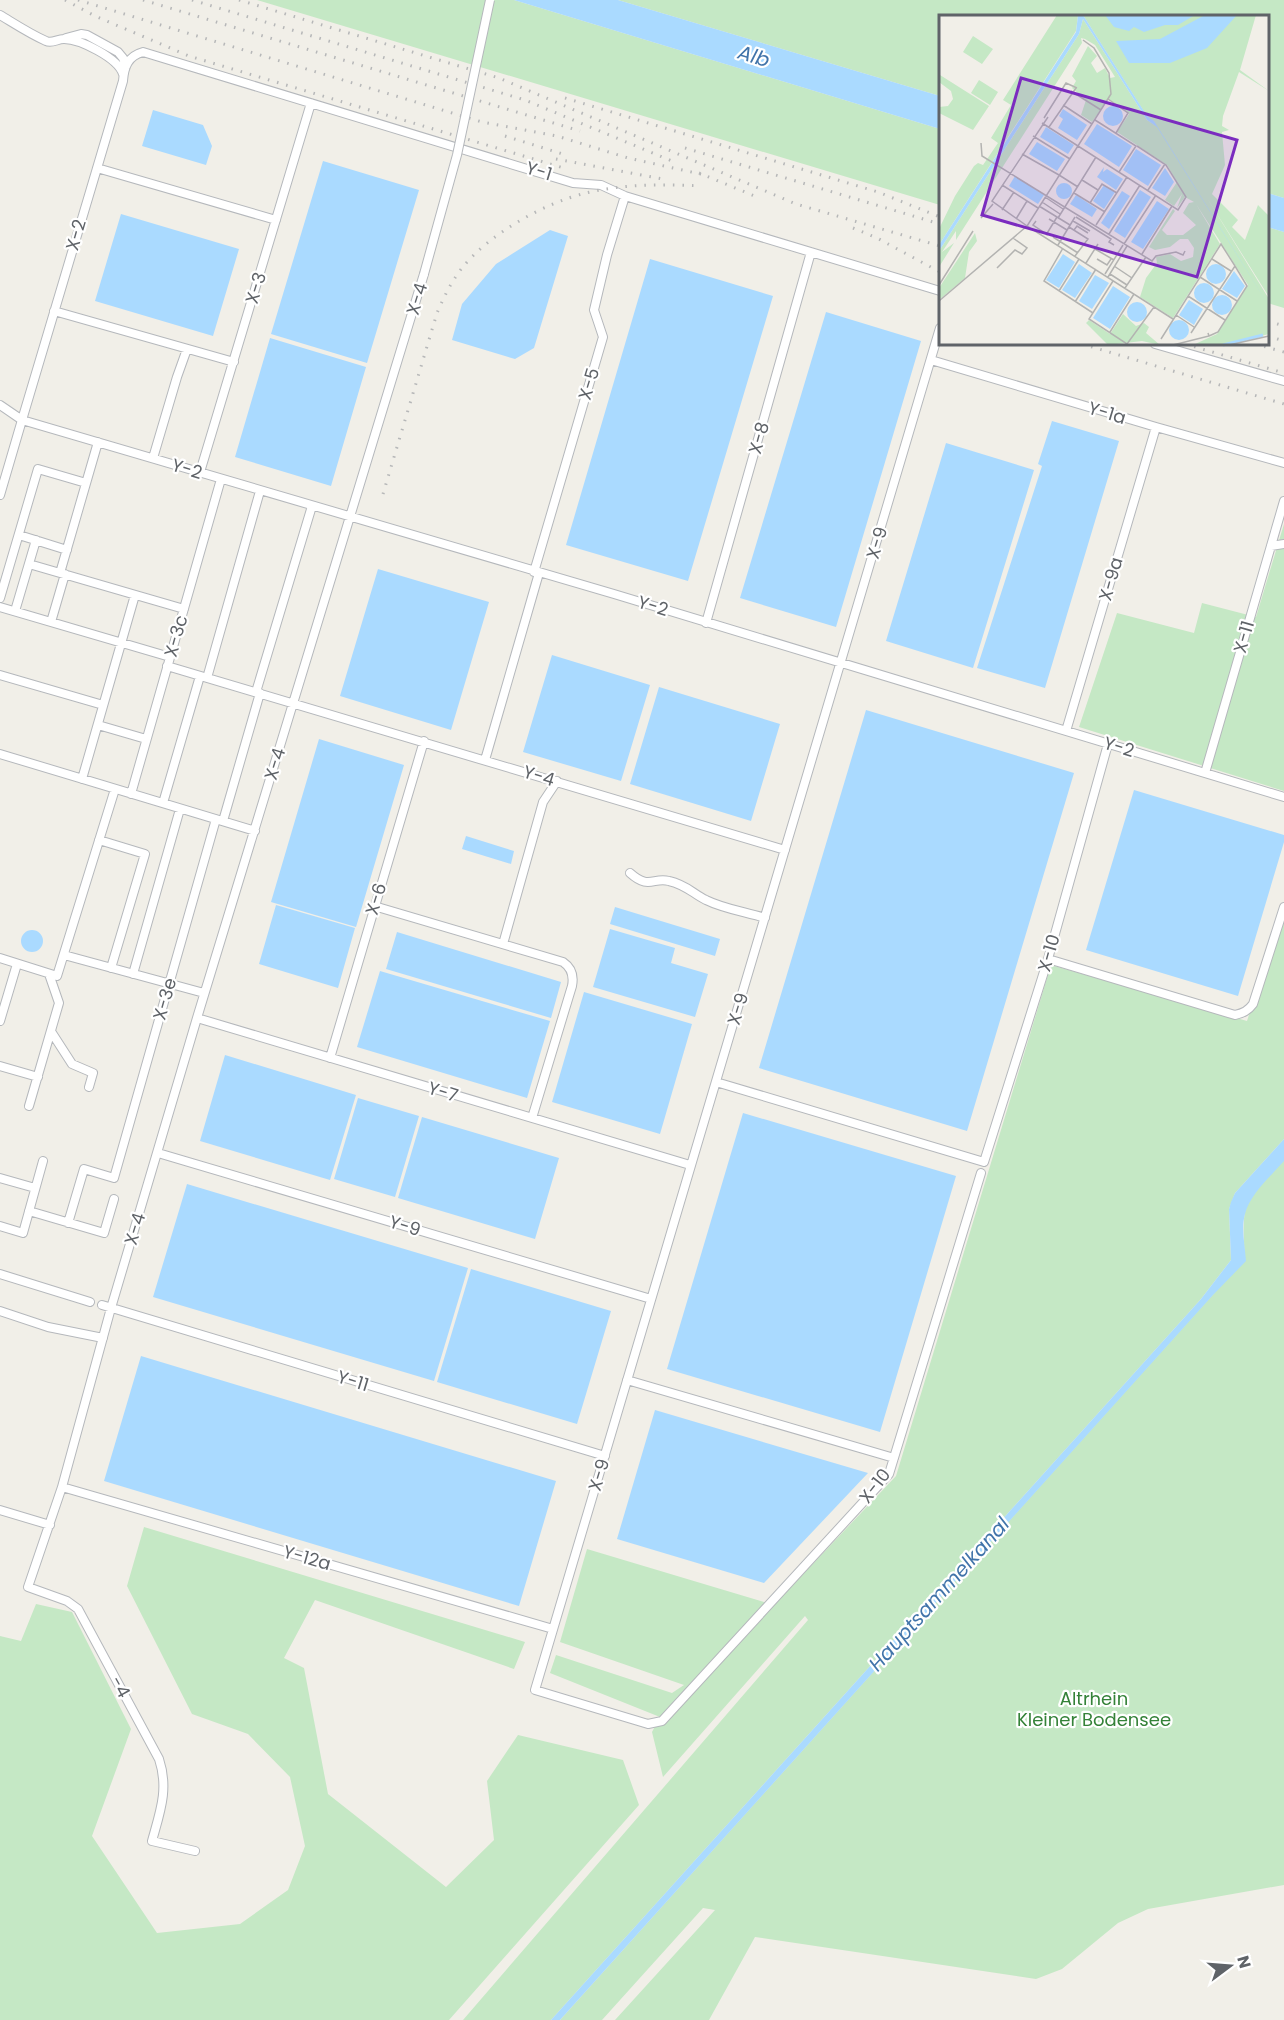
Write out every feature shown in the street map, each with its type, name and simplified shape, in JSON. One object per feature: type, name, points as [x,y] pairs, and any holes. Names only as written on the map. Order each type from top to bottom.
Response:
[{"type":"street","name":"X-4","points":[[50,1525],[204,993],[424,274],[457,155],[490,0]]},
{"type":"street","points":[[0,15],[47,42],[63,39],[80,42],[114,60],[124,70]]},
{"type":"street","name":"Y-1","points":[[136,54],[148,53],[573,183],[601,185],[625,196],[939,291]]},
{"type":"street","name":"X-2","points":[[0,495],[98,168],[123,81],[124,70],[136,54]]},
{"type":"street","name":"X-3","points":[[200,472],[311,103]]},
{"type":"street","points":[[98,168],[276,220]]},
{"type":"street","name":"X-5","points":[[485,759],[603,337],[594,310],[607,255],[625,196]]},
{"type":"street","name":"X-8","points":[[706,623],[811,252]]},
{"type":"street","points":[[54,311],[234,362]]},
{"type":"street","name":"X-9","points":[[535,1690],[939,332]]},
{"type":"street","points":[[1158,345],[1284,381]]},
{"type":"street","points":[[153,458],[177,377],[188,349]]},
{"type":"street","name":"Y-1a","points":[[931,360],[1284,463]]},
{"type":"street","points":[[0,405],[22,420]]},
{"type":"street","name":"Y-2","points":[[22,420],[1284,797]]},
{"type":"street","name":"X-9a","points":[[1066,731],[1156,427]]},
{"type":"street","points":[[51,622],[67,550],[98,442]]},
{"type":"street","points":[[0,598],[39,469],[86,483]]},
{"type":"street","name":"X-3c","points":[[130,794],[221,479]]},
{"type":"street","points":[[163,803],[260,491]]},
{"type":"street","name":"X-11","points":[[1205,773],[1284,501]]},
{"type":"street","name":"X-3e","points":[[68,1223],[84,1169],[114,1179],[169,984],[258,693],[312,506]]},
{"type":"street","points":[[19,535],[67,550]]},
{"type":"street","points":[[15,612],[36,540]]},
{"type":"street","points":[[1271,546],[1284,544]]},
{"type":"street","points":[[29,564],[184,609]]},
{"type":"street","points":[[82,779],[135,594]]},
{"type":"street","points":[[0,607],[170,657]]},
{"type":"street","name":"Y-4","points":[[167,666],[785,850]]},
{"type":"street","points":[[0,675],[104,705]]},
{"type":"street","points":[[98,724],[146,739]]},
{"type":"street","name":"X-6","points":[[330,1058],[424,741]]},
{"type":"street","name":"X-10","points":[[716,1082],[984,1162],[1048,959],[1108,744]]},
{"type":"street","points":[[1,757],[255,831]]},
{"type":"street","points":[[503,944],[543,802],[557,781]]},
{"type":"street","points":[[29,1106],[60,1003],[53,975],[64,955],[115,789]]},
{"type":"street","points":[[133,974],[180,808]]},
{"type":"street","points":[[99,840],[145,854],[111,968]]},
{"type":"street","points":[[630,873],[637,879],[651,883],[667,880],[689,888],[705,900],[765,918]]},
{"type":"street","points":[[374,906],[563,962],[571,969],[572,986],[532,1118]]},
{"type":"street","points":[[1048,959],[1235,1015],[1248,1010],[1253,1004],[1284,907]]},
{"type":"street","points":[[64,955],[204,993]]},
{"type":"street","points":[[0,958],[53,975]]},
{"type":"street","points":[[0,1021],[17,964]]},
{"type":"street","name":"Y-7","points":[[197,1018],[690,1165]]},
{"type":"street","points":[[52,1033],[72,1064],[93,1073],[89,1087]]},
{"type":"street","points":[[0,1066],[38,1077]]},
{"type":"street","name":"Y-9","points":[[158,1153],[651,1299]]},
{"type":"street","points":[[0,1226],[23,1233],[44,1161]]},
{"type":"street","name":"X-10","points":[[535,1690],[648,1724],[662,1721],[889,1474],[981,1173]]},
{"type":"street","points":[[0,1178],[36,1188]]},
{"type":"street","points":[[29,1211],[104,1233],[114,1199]]},
{"type":"street","points":[[0,1275],[90,1302]]},
{"type":"street","name":"Y-11","points":[[102,1305],[605,1456]]},
{"type":"street","points":[[0,1311],[48,1327],[103,1338]]},
{"type":"street","points":[[627,1380],[894,1458]]},
{"type":"street","name":"Y-12a","points":[[62,1487],[553,1629]]},
{"type":"street","points":[[0,1510],[50,1525]]},
{"type":"street","name":"-4","points":[[50,1525],[28,1587],[67,1601],[78,1609],[159,1759],[164,1773],[165,1788],[152,1841],[195,1851]]},
{"type":"green space","points":[[257,0],[514,0],[939,129],[939,205]]},
{"type":"green space","points":[[618,0],[1284,0],[1284,198],[1269,193],[1269,15],[939,15],[939,96]]},
{"type":"green space","points":[[1269,227],[1284,232],[1284,308],[1269,303]]},
{"type":"green space","points":[[1284,524],[1284,791],[1079,727],[1117,613],[1194,633],[1202,603],[1256,617]]},
{"type":"green space","points":[[1284,906],[1284,1139],[1235,1193],[1229,1209],[1231,1260],[1201,1299],[551,2020],[463,2020],[808,1620],[805,1616],[663,1777],[652,1732],[660,1717],[550,1673],[556,1655],[672,1693],[684,1685],[560,1642],[587,1549],[774,1605],[896,1476],[1051,965],[1247,1021]]},
{"type":"green space","name":"Altrhein Kleiner Bodensee","points":[[1284,1159],[1284,1885],[1148,1909],[1118,1923],[1062,1969],[1036,1979],[755,1937],[709,2020],[615,2020],[715,1910],[703,1908],[602,2020],[560,2020],[1244,1260],[1244,1222],[1248,1203],[1258,1187]]},
{"type":"green space","points":[[144,1527],[525,1642],[514,1669],[315,1600],[284,1658],[304,1668],[328,1794],[446,1887],[494,1840],[487,1781],[518,1735],[623,1760],[639,1805],[449,2020],[0,2020],[0,1636],[21,1641],[36,1604],[72,1612],[131,1729],[92,1836],[157,1933],[240,1924],[288,1890],[305,1846],[290,1777],[248,1734],[192,1714],[127,1586]]},
{"type":"water","name":"Alb","points":[[514,0],[618,0],[939,96],[939,129]]},
{"type":"water","points":[[153,110],[203,125],[212,146],[206,165],[142,146]]},
{"type":"water","points":[[323,161],[419,190],[367,363],[271,334]]},
{"type":"water","points":[[1269,193],[1284,198],[1284,232],[1269,227]]},
{"type":"water","points":[[121,214],[239,249],[213,336],[95,301]]},
{"type":"water","points":[[550,230],[568,236],[534,348],[515,359],[452,340],[462,304],[496,264]]},
{"type":"water","points":[[650,259],[773,296],[688,581],[566,545]]},
{"type":"water","points":[[826,312],[921,341],[836,627],[740,598]]},
{"type":"water","points":[[270,338],[366,367],[331,486],[235,457]]},
{"type":"water","points":[[1052,421],[1119,441],[1045,688],[977,668],[1042,466],[1038,464]]},
{"type":"water","points":[[946,443],[1034,470],[973,668],[886,641]]},
{"type":"water","points":[[378,569],[489,602],[451,730],[340,696]]},
{"type":"water","points":[[552,655],[650,685],[621,781],[523,752]]},
{"type":"water","points":[[659,687],[780,724],[751,821],[630,784]]},
{"type":"water","points":[[866,710],[1074,773],[967,1131],[759,1068]]},
{"type":"water","points":[[319,739],[404,765],[356,927],[271,902]]},
{"type":"water","points":[[1134,790],[1284,835],[1284,842],[1238,996],[1086,950]]},
{"type":"water","points":[[466,836],[514,851],[511,864],[462,849]]},
{"type":"water","points":[[276,905],[355,928],[338,988],[259,964]]},
{"type":"water","points":[[615,907],[720,939],[715,956],[610,924]]},
{"type":"water","points":[[610,929],[675,948],[671,963],[708,974],[695,1017],[593,987]]},
{"type":"water","points":[[32,930],[40,933],[43,941],[40,949],[32,952],[24,949],[21,941],[24,933]]},
{"type":"water","points":[[397,932],[561,982],[551,1018],[386,969]]},
{"type":"water","points":[[380,971],[550,1021],[527,1098],[357,1047]]},
{"type":"water","points":[[584,992],[692,1024],[660,1134],[552,1102]]},
{"type":"water","points":[[225,1055],[356,1095],[330,1180],[200,1141]]},
{"type":"water","points":[[358,1098],[419,1116],[395,1197],[334,1179]]},
{"type":"water","points":[[743,1113],[956,1176],[880,1432],[667,1369]]},
{"type":"water","points":[[422,1117],[559,1158],[535,1239],[398,1198]]},
{"type":"water","name":"Hauptsammelkanal","points":[[1284,1139],[1284,1161],[1256,1192],[1245,1214],[1243,1231],[1246,1261],[560,2020],[551,2020],[1201,1299],[1231,1260],[1229,1209],[1235,1193]]},
{"type":"water","points":[[187,1184],[468,1268],[434,1381],[153,1297]]},
{"type":"water","points":[[471,1269],[611,1311],[577,1424],[437,1382]]},
{"type":"water","points":[[141,1356],[556,1481],[519,1606],[104,1481]]},
{"type":"water","points":[[655,1410],[868,1473],[764,1583],[617,1539]]},
{"type":"railway","points":[[65,0],[95,16],[189,56],[567,169]]},
{"type":"railway","points":[[78,0],[482,122],[557,136],[628,158],[705,175]]},
{"type":"railway","points":[[143,0],[580,131]]},
{"type":"railway","points":[[192,0],[525,100],[672,161]]},
{"type":"railway","points":[[239,0],[499,78],[796,204],[939,246]]},
{"type":"railway","points":[[565,98],[878,192],[939,217]]},
{"type":"railway","points":[[505,136],[566,155]]},
{"type":"railway","points":[[685,148],[939,224]]},
{"type":"railway","points":[[556,159],[668,180]]},
{"type":"railway","points":[[699,173],[757,197]]},
{"type":"railway","points":[[383,494],[437,313],[454,279],[473,255],[502,232],[535,212],[586,193],[629,186],[701,186]]},
{"type":"railway","points":[[853,228],[877,238],[939,271]]},
{"type":"railway","points":[[1269,321],[1284,326]]},
{"type":"railway","points":[[1269,336],[1284,341]]},
{"type":"railway","points":[[1085,345],[1284,404]]},
{"type":"railway","points":[[1188,345],[1284,373]]},
{"type":"railway","points":[[1259,345],[1284,352]]}]
